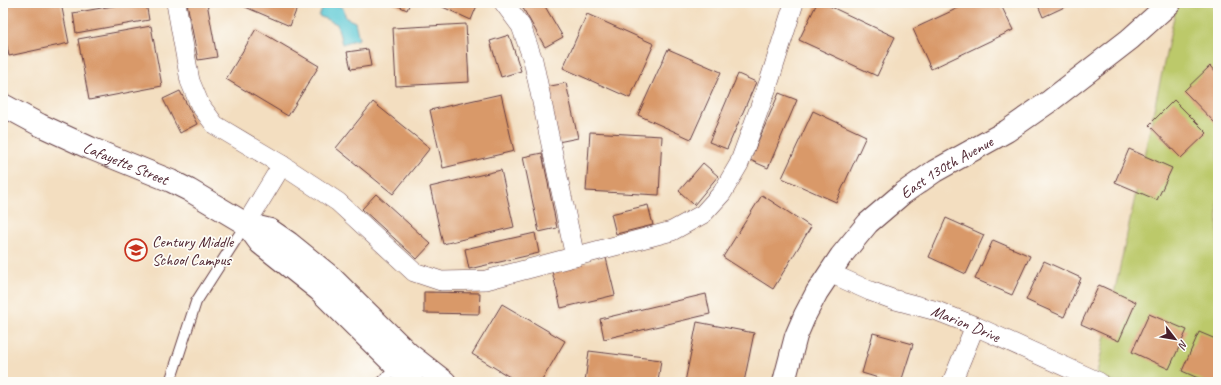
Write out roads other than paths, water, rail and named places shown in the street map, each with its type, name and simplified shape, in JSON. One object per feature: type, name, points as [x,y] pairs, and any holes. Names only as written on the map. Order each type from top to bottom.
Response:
[{"type":"street","points":[[176,3],[190,81],[200,105],[215,125],[282,165],[338,202],[414,272],[441,281],[486,280],[672,231],[703,214],[722,193],[739,164],[769,82],[794,3]]},
{"type":"street","points":[[504,3],[521,26],[533,60],[575,256]]},
{"type":"street","name":"East 130th Avenue","points":[[784,382],[796,336],[817,292],[841,256],[868,223],[902,194],[935,171],[1007,132],[1050,101],[1130,39],[1170,3]]},
{"type":"street","name":"Lafayette Street","points":[[3,105],[90,148],[171,181],[246,224],[270,230],[289,243],[331,277],[409,354],[445,382]]},
{"type":"street","points":[[246,224],[282,165]]},
{"type":"street","name":"Lafayette Street","points":[[246,224],[260,243],[319,290],[412,382]]},
{"type":"street","name":"Marion Drive","points":[[830,272],[870,291],[892,299],[937,311],[975,326],[1099,382]]},
{"type":"street","points":[[952,382],[975,326]]},
{"type":"lane","points":[[170,382],[196,302],[246,224]]},
{"type":"lane","points":[[382,382],[397,367]]},
{"type":"water","points":[[325,3],[333,3],[343,8],[346,18],[355,22],[359,39],[342,44],[337,24],[319,16]]},
{"type":"place","name":"Century Middle School Campus","points":[[136,250]]}]
